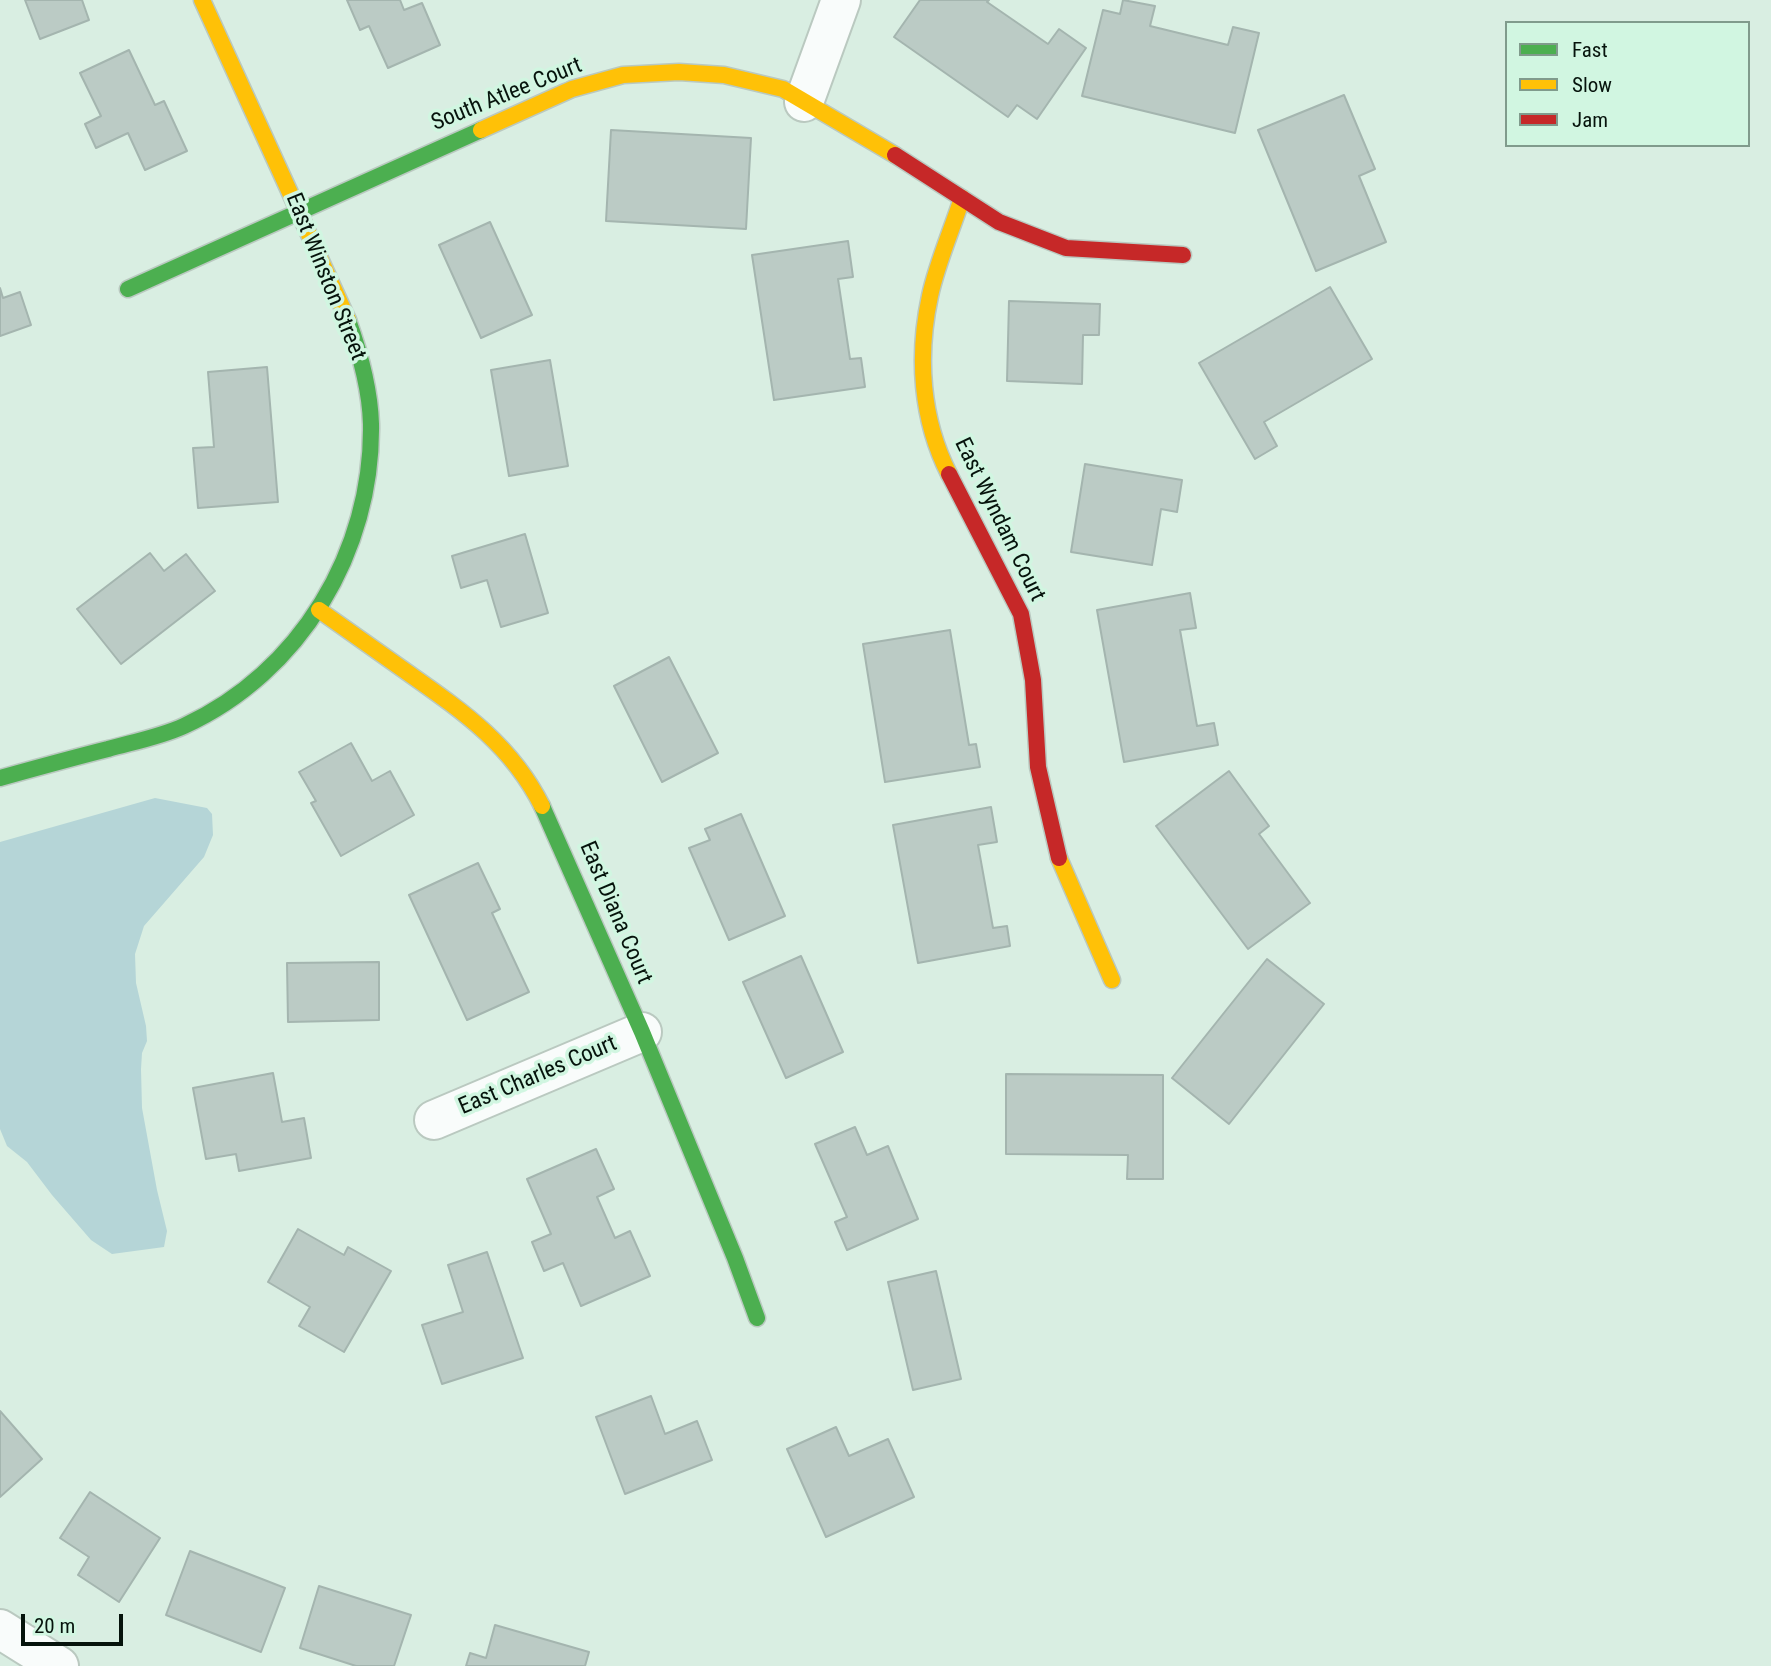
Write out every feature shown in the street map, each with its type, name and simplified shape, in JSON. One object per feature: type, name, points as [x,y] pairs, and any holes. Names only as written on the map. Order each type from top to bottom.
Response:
[{"type":"street","name":"East Winston Street","points":[[0,778],[183,727],[225,706],[258,682],[290,648],[319,610],[352,544],[363,508],[370,465],[371,424],[367,384],[358,347],[300,212],[202,0]]},
{"type":"street","points":[[804,102],[841,0]]},
{"type":"street","name":"South Atlee Court","points":[[128,289],[561,94],[624,75],[679,72],[724,75],[783,89],[999,222],[1066,248],[1183,255]]},
{"type":"street","name":"East Wyndam Court","points":[[962,198],[930,295],[923,358],[926,412],[941,458],[1021,614],[1034,680],[1038,767],[1059,858],[1112,980]]},
{"type":"street","name":"East Diana Court","points":[[319,610],[468,715],[495,740],[530,782],[548,817],[642,1032],[757,1318]]},
{"type":"street","name":"East Charles Court","points":[[434,1121],[642,1032]]},
{"type":"street","points":[[0,1629],[59,1666]]},
{"type":"water","points":[[155,798],[207,808],[212,814],[213,835],[204,857],[144,926],[135,954],[136,983],[147,1041],[142,1053],[142,1108],[167,1231],[164,1247],[112,1254],[91,1240],[27,1162],[7,1146],[0,1129],[0,842]]},
{"type":"building","points":[[25,0],[82,0],[89,20],[40,39]]},
{"type":"building","points":[[347,0],[400,0],[404,10],[422,3],[440,45],[388,68],[369,26],[360,30]]},
{"type":"building","points":[[920,0],[989,0],[987,2],[1048,44],[1059,29],[1086,48],[1037,119],[1017,105],[1008,117],[894,37]]},
{"type":"building","points":[[1123,0],[1155,6],[1150,26],[1228,45],[1233,27],[1259,33],[1235,133],[1082,96],[1103,10],[1120,14]]},
{"type":"building","points":[[129,50],[155,105],[164,101],[187,151],[145,170],[128,133],[96,148],[85,124],[101,116],[80,73]]},
{"type":"building","points":[[1344,95],[1375,169],[1359,176],[1386,242],[1316,271],[1258,130]]},
{"type":"building","points":[[611,130],[751,138],[746,229],[606,221]]},
{"type":"building","points":[[490,222],[532,315],[481,338],[439,245]]},
{"type":"building","points":[[848,241],[853,277],[838,279],[850,359],[861,358],[865,387],[774,400],[752,255]]},
{"type":"building","points":[[1330,287],[1372,359],[1264,422],[1277,446],[1255,459],[1199,363]]},
{"type":"building","points":[[0,288],[3,298],[20,292],[31,325],[0,336]]},
{"type":"building","points":[[1009,301],[1100,304],[1099,335],[1083,335],[1082,384],[1007,381]]},
{"type":"building","points":[[550,360],[568,466],[509,476],[491,370]]},
{"type":"building","points":[[267,367],[278,502],[198,508],[193,448],[214,447],[208,372]]},
{"type":"building","points":[[1085,464],[1182,480],[1177,512],[1161,509],[1152,565],[1071,552]]},
{"type":"building","points":[[525,534],[548,613],[501,627],[487,580],[461,588],[452,556]]},
{"type":"building","points":[[150,553],[164,571],[186,554],[215,591],[121,664],[77,609]]},
{"type":"building","points":[[1190,593],[1196,628],[1180,630],[1197,726],[1214,723],[1218,745],[1124,762],[1097,610]]},
{"type":"building","points":[[950,630],[969,745],[976,744],[980,767],[885,782],[863,644]]},
{"type":"building","points":[[669,657],[718,753],[662,782],[614,686]]},
{"type":"building","points":[[351,743],[372,781],[390,771],[414,815],[341,856],[311,803],[316,801],[299,772]]},
{"type":"building","points":[[1229,771],[1269,826],[1259,834],[1310,903],[1248,949],[1156,826]]},
{"type":"building","points":[[991,807],[997,842],[978,845],[993,928],[1007,926],[1010,946],[918,963],[893,825]]},
{"type":"building","points":[[741,814],[785,916],[729,940],[689,848],[710,840],[705,829]]},
{"type":"building","points":[[478,863],[500,909],[492,913],[529,992],[467,1020],[409,895]]},
{"type":"building","points":[[801,956],[843,1052],[786,1078],[743,982]]},
{"type":"building","points":[[1267,959],[1324,1004],[1229,1124],[1172,1078]]},
{"type":"building","points":[[379,962],[379,1020],[288,1022],[287,963]]},
{"type":"building","points":[[273,1073],[282,1122],[304,1118],[311,1158],[239,1171],[236,1154],[206,1159],[193,1088]]},
{"type":"building","points":[[1006,1074],[1163,1075],[1163,1179],[1127,1179],[1128,1155],[1006,1154]]},
{"type":"building","points":[[855,1127],[867,1155],[888,1146],[918,1219],[847,1250],[835,1222],[847,1217],[815,1144]]},
{"type":"building","points":[[596,1149],[614,1189],[597,1197],[615,1238],[630,1231],[650,1276],[581,1306],[563,1263],[544,1271],[532,1242],[551,1234],[527,1179]]},
{"type":"building","points":[[298,1229],[344,1255],[348,1247],[391,1271],[344,1352],[299,1326],[310,1307],[268,1282]]},
{"type":"building","points":[[487,1252],[523,1358],[442,1384],[422,1325],[463,1312],[448,1265]]},
{"type":"building","points":[[936,1271],[961,1379],[913,1390],[888,1282]]},
{"type":"building","points":[[651,1396],[665,1434],[697,1421],[712,1460],[625,1494],[596,1417]]},
{"type":"building","points":[[0,1411],[42,1459],[0,1497]]},
{"type":"building","points":[[836,1427],[849,1456],[888,1439],[914,1497],[826,1537],[787,1449]]},
{"type":"building","points":[[90,1492],[160,1538],[119,1602],[78,1575],[89,1557],[60,1538]]},
{"type":"building","points":[[190,1551],[285,1588],[261,1652],[166,1615]]},
{"type":"building","points":[[319,1586],[411,1615],[394,1666],[356,1666],[300,1648]]},
{"type":"building","points":[[495,1625],[589,1652],[585,1666],[466,1666],[470,1653],[486,1658]]},
{"type":"traffic: fast","points":[[128,289],[481,130]]},
{"type":"traffic: fast","points":[[0,778],[146,739],[184,726],[225,703],[262,674],[295,641],[322,603],[343,561],[359,517],[368,471],[371,424],[369,398],[348,320]]},
{"type":"traffic: fast","points":[[542,806],[642,1032],[757,1318]]},
{"type":"traffic: slow","points":[[202,0],[348,320]]},
{"type":"traffic: slow","points":[[481,130],[572,89],[623,75],[679,72],[724,75],[783,89],[895,155]]},
{"type":"traffic: slow","points":[[949,474],[932,431],[927,409],[924,341],[933,284],[962,198]]},
{"type":"traffic: slow","points":[[319,610],[450,703],[486,732],[516,766],[542,806]]},
{"type":"traffic: slow","points":[[1059,858],[1112,980]]},
{"type":"traffic: jam","points":[[895,155],[999,222],[1066,248],[1183,255]]},
{"type":"traffic: jam","points":[[949,474],[1021,614],[1033,680],[1038,767],[1059,858]]}]
